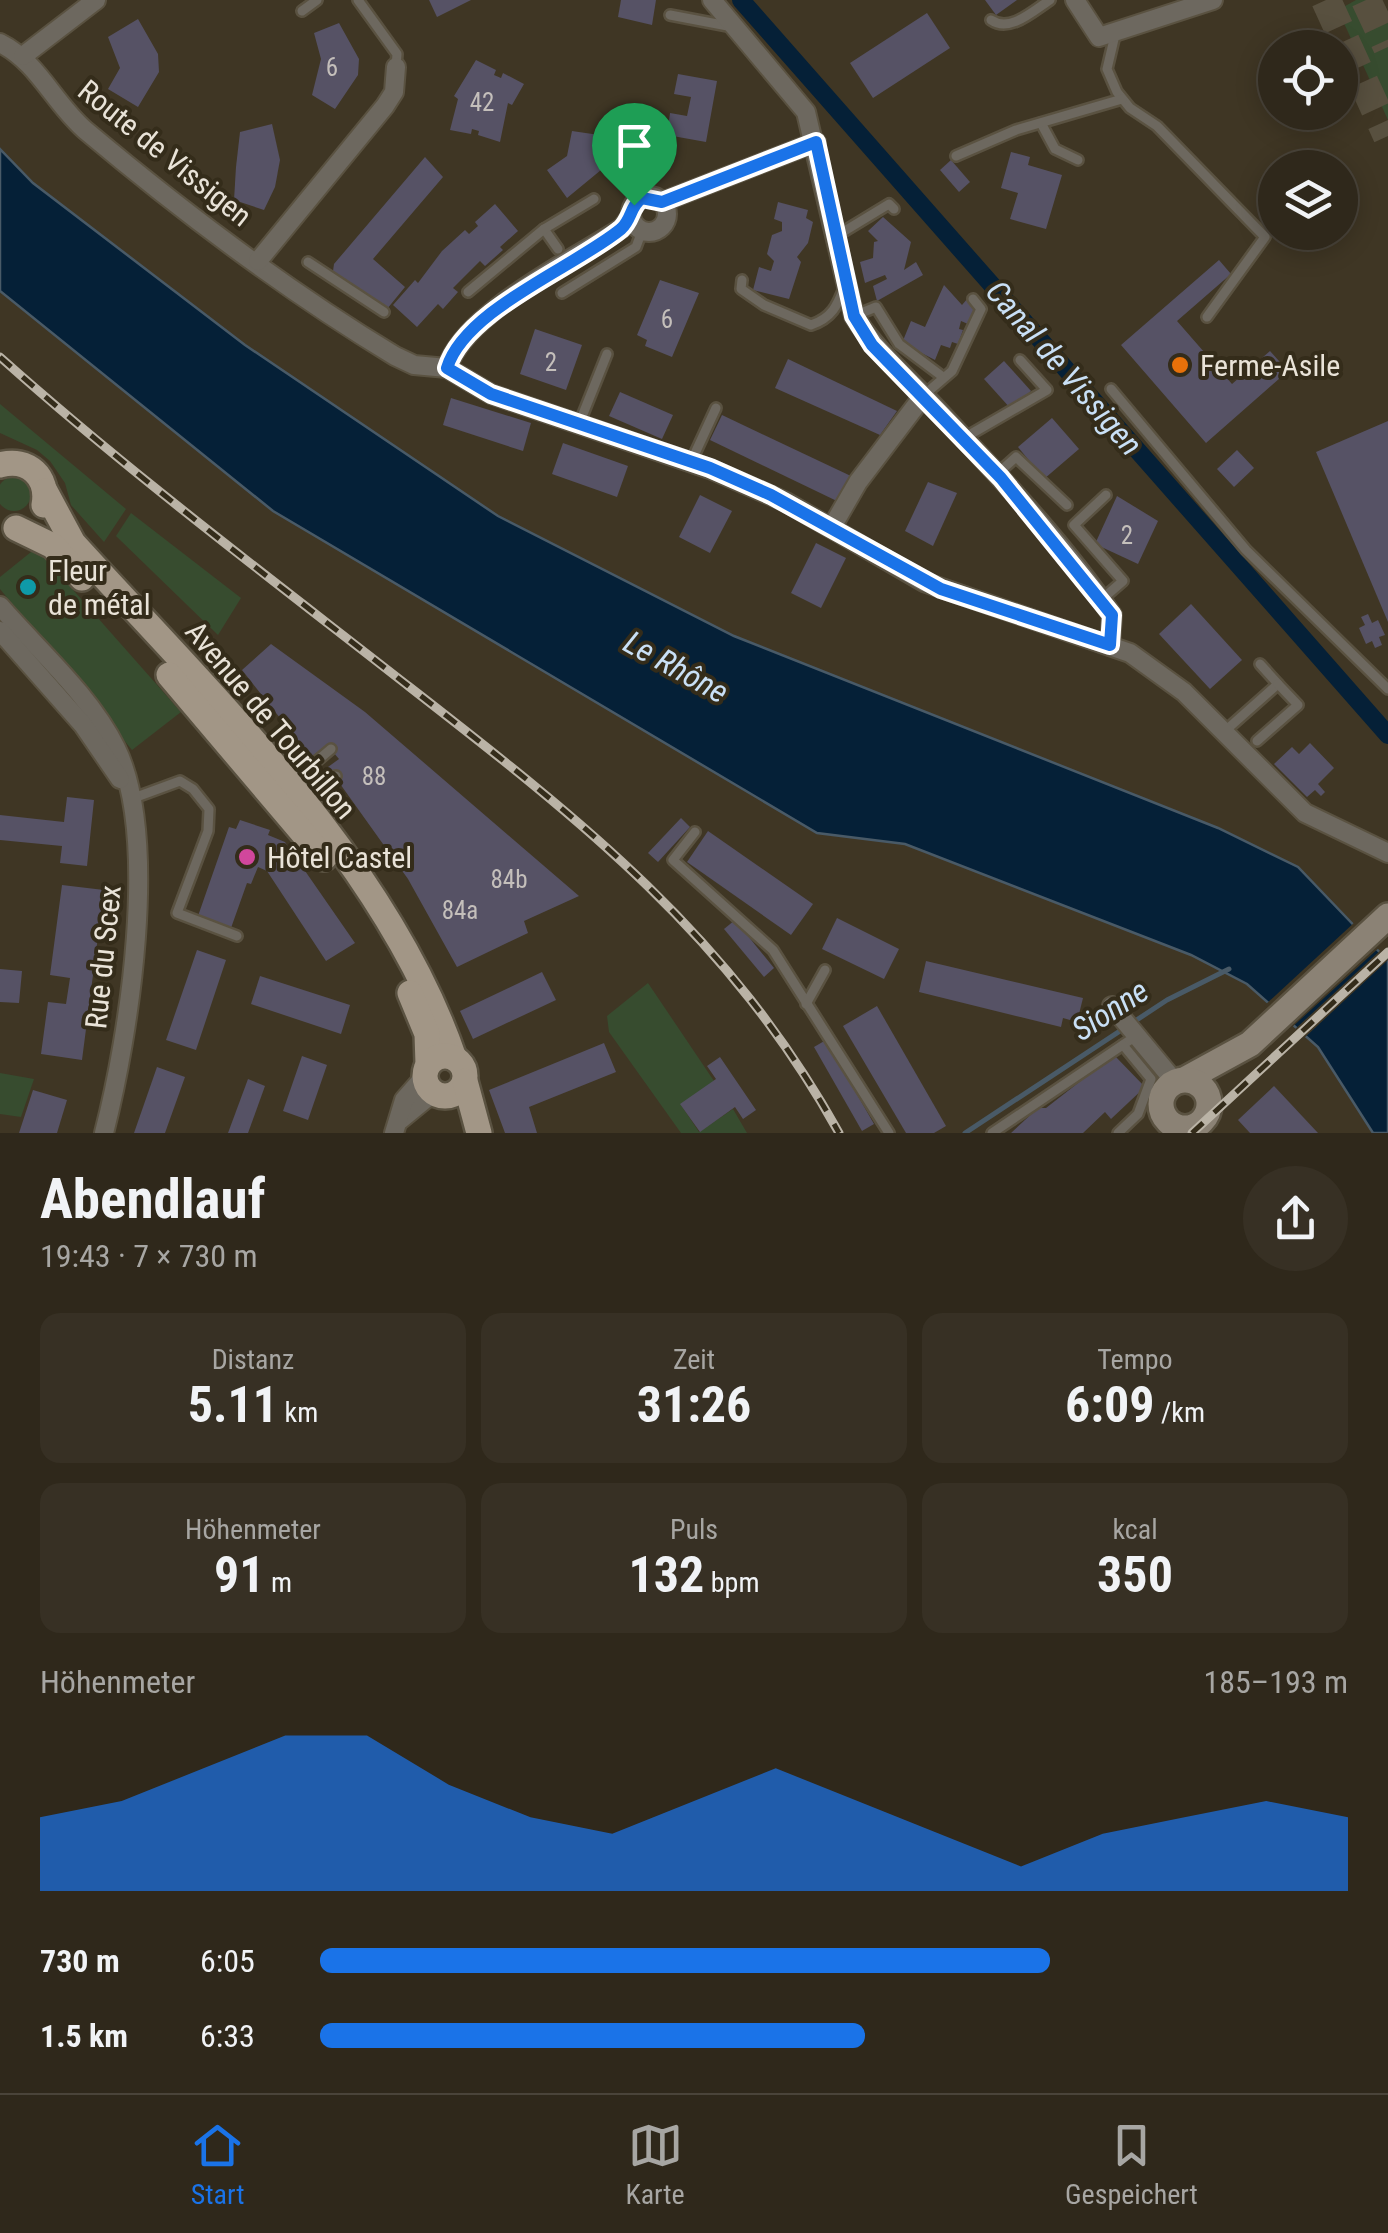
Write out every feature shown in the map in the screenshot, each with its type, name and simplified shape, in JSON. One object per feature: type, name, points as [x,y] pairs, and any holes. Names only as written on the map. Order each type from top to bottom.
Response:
[{"type":"main road","points":[[0,450],[12,464]]},
{"type":"main road","name":"Avenue de Tourbillon","points":[[12,464],[36,472],[74,543],[294,792],[396,939],[440,1019],[479,1133]]},
{"type":"main road","points":[[6,529],[40,514],[45,491]]},
{"type":"main road","name":"Avenue de Tourbillon","points":[[6,529],[53,546],[180,687],[321,854],[418,1009],[426,1034],[432,1082],[468,1133]]},
{"type":"main road","points":[[1252,1042],[1181,1080],[1162,1095],[1176,1128],[1205,1118],[1210,1101],[1252,1042],[1388,916]]},
{"type":"main road","points":[[440,1056],[460,1070],[455,1094],[432,1082],[440,1056]]},
{"type":"main road","points":[[1181,1080],[1202,1086],[1226,1133]]},
{"type":"street","points":[[23,56],[96,0]]},
{"type":"street","points":[[712,0],[800,100],[816,142],[854,316],[872,345],[998,474],[1101,600],[1114,622],[1110,645]]},
{"type":"street","points":[[1075,0],[1107,36],[1212,0]]},
{"type":"street","name":"Route de Vissigen","points":[[0,44],[23,56],[54,99],[83,128],[258,261],[395,356],[414,365],[447,368],[491,394],[691,462],[771,495],[924,582],[1110,645],[1151,664],[1305,814],[1388,853]]},
{"type":"street","name":"Route de Vissigen","points":[[258,261],[386,106],[394,92],[396,67]]},
{"type":"street","points":[[636,224],[642,198],[662,202],[816,142]]},
{"type":"street","points":[[447,368],[455,350],[490,316],[622,228],[636,224],[654,232],[664,225],[668,213],[662,202]]},
{"type":"street","points":[[832,527],[858,482],[924,395]]},
{"type":"street","name":"Rue du Scex","points":[[0,606],[106,732],[129,793],[140,854],[139,892],[119,1058],[104,1133]]},
{"type":"street","name":"Rue du Scex","points":[[0,631],[83,724],[129,793]]},
{"type":"street","points":[[1126,1027],[1181,1080]]},
{"type":"street","points":[[395,1131],[406,1095],[432,1082]]},
{"type":"lane","points":[[302,11],[317,0]]},
{"type":"lane","points":[[358,0],[396,54],[396,67]]},
{"type":"lane","points":[[991,20],[1000,26],[1010,25],[1050,0]]},
{"type":"lane","points":[[670,15],[736,28]]},
{"type":"lane","points":[[1107,36],[1107,68],[1122,99],[1156,126],[1265,237],[1206,317]]},
{"type":"lane","points":[[956,156],[1041,123],[1122,99]]},
{"type":"lane","points":[[1041,123],[1055,149],[1078,160]]},
{"type":"lane","points":[[639,147],[634,176],[642,198]]},
{"type":"lane","points":[[468,292],[544,230],[594,200]]},
{"type":"lane","points":[[838,235],[889,204],[894,210]]},
{"type":"lane","points":[[562,293],[636,247],[636,224]]},
{"type":"lane","points":[[544,230],[558,249]]},
{"type":"lane","points":[[308,262],[384,312]]},
{"type":"lane","points":[[742,280],[741,289],[764,305],[811,325],[836,309],[846,283]]},
{"type":"lane","points":[[924,395],[952,371],[981,308],[972,299]]},
{"type":"lane","points":[[854,316],[876,307],[900,344],[943,377]]},
{"type":"lane","points":[[579,424],[607,354]]},
{"type":"lane","points":[[964,438],[1046,390],[1020,360]]},
{"type":"lane","points":[[1111,390],[1246,550],[1388,689]]},
{"type":"lane","points":[[691,462],[716,408]]},
{"type":"lane","points":[[998,474],[1016,457],[1067,506]]},
{"type":"lane","points":[[1101,600],[1123,581],[1074,525],[1106,495]]},
{"type":"lane","points":[[1256,741],[1298,704],[1260,664]]},
{"type":"lane","points":[[1223,733],[1278,684]]},
{"type":"lane","points":[[294,792],[331,749]]},
{"type":"lane","points":[[294,792],[336,776]]},
{"type":"lane","points":[[129,793],[180,781],[193,789],[209,809],[208,831],[178,914],[237,936]]},
{"type":"lane","points":[[694,832],[674,860],[773,950],[889,1133]]},
{"type":"lane","points":[[806,1004],[825,970]]},
{"type":"lane","points":[[992,1133],[1126,1027],[1152,1079],[1138,1114],[1118,1133]]},
{"type":"green space","points":[[1356,0],[1382,0],[1388,12],[1388,120],[1358,54],[1358,30],[1347,30],[1338,10]]},
{"type":"green space","points":[[0,404],[126,509],[104,542],[71,505],[65,483],[50,461],[37,450],[0,433]]},
{"type":"green space","points":[[7,478],[21,478],[30,487],[30,501],[21,510],[7,510],[-1,502],[-1,486]]},
{"type":"green space","points":[[131,513],[241,598],[218,635],[116,536]]},
{"type":"green space","points":[[36,548],[181,712],[132,750],[0,589],[0,577]]},
{"type":"green space","points":[[648,983],[714,1081],[681,1105],[699,1132],[733,1109],[747,1133],[681,1133],[609,1032],[607,1016]]},
{"type":"green space","points":[[0,1073],[34,1079],[21,1117],[0,1114]]},
{"type":"water","name":"Le Rhône","points":[[0,149],[33,183],[245,345],[498,516],[734,636],[1218,828],[1298,867],[1388,961],[1388,1133],[1373,1133],[1318,1047],[1247,984],[1191,955],[905,844],[817,833],[273,511],[0,291]]},
{"type":"pier","points":[[1356,921],[1381,946],[1290,1029],[1264,1006]]},
{"type":"pier","points":[[1383,948],[1388,960],[1302,1040],[1293,1031]]},
{"type":"building","points":[[429,0],[471,0],[437,17]]},
{"type":"building","points":[[621,0],[656,0],[652,25],[618,17]]},
{"type":"building","points":[[985,0],[1017,0],[996,15]]},
{"type":"building","points":[[927,13],[950,48],[873,98],[850,63]]},
{"type":"building","points":[[138,19],[158,54],[159,72],[138,107],[108,89],[120,68],[108,37]]},
{"type":"building","points":[[339,23],[359,59],[358,75],[335,109],[312,95],[321,59],[314,33]]},
{"type":"building","points":[[476,60],[496,70],[494,75],[501,78],[503,73],[524,84],[512,105],[508,103],[500,142],[472,129],[471,134],[450,130],[458,99],[454,96]]},
{"type":"building","points":[[678,74],[717,81],[706,142],[667,135],[670,113],[687,116],[691,97],[674,94]]},
{"type":"building","points":[[272,124],[280,160],[275,187],[264,210],[234,200],[236,167],[240,132]]},
{"type":"building","points":[[572,131],[606,136],[601,170],[567,198],[547,170],[567,156]]},
{"type":"building","points":[[1011,152],[1030,157],[1028,165],[1062,175],[1046,229],[1010,219],[1018,193],[1001,188]]},
{"type":"building","points":[[425,157],[443,177],[373,259],[405,287],[387,309],[333,271],[334,264]]},
{"type":"building","points":[[951,160],[970,182],[959,192],[940,170]]},
{"type":"building","points":[[778,202],[808,210],[806,218],[813,222],[808,243],[797,257],[801,262],[789,299],[753,290],[759,267],[771,271],[774,261],[767,254],[772,235],[782,231],[782,222],[774,219]]},
{"type":"building","points":[[495,204],[518,231],[485,266],[480,261],[453,288],[458,292],[443,309],[438,304],[417,327],[393,305],[415,280],[418,283],[442,251],[465,230],[469,234],[478,226],[475,222]]},
{"type":"building","points":[[883,217],[911,242],[904,270],[916,262],[923,275],[877,301],[873,286],[887,279],[885,275],[865,283],[860,262],[873,258],[874,242],[878,241],[868,231]]},
{"type":"building","points":[[1219,260],[1231,274],[1177,321],[1232,384],[1270,351],[1288,371],[1206,443],[1121,345]]},
{"type":"building","points":[[660,280],[699,293],[672,357],[645,346],[647,340],[637,335]]},
{"type":"building","points":[[944,285],[962,305],[968,298],[975,308],[968,324],[961,321],[959,329],[963,330],[958,344],[952,342],[950,348],[941,345],[935,360],[902,343],[911,321],[925,327]]},
{"type":"building","points":[[535,329],[582,345],[566,390],[520,374]]},
{"type":"building","points":[[788,359],[897,411],[880,435],[775,388]]},
{"type":"building","points":[[1004,361],[1031,391],[1011,409],[984,379]]},
{"type":"building","points":[[620,392],[673,415],[662,439],[609,416]]},
{"type":"building","points":[[451,398],[531,423],[523,451],[443,425]]},
{"type":"building","points":[[722,415],[853,477],[841,503],[710,440]]},
{"type":"building","points":[[1052,418],[1079,449],[1044,479],[1018,447]]},
{"type":"building","points":[[1388,421],[1388,622],[1316,452]]},
{"type":"building","points":[[563,443],[628,466],[617,497],[552,474]]},
{"type":"building","points":[[1237,450],[1254,468],[1234,487],[1217,469]]},
{"type":"building","points":[[928,482],[957,493],[933,546],[905,531]]},
{"type":"building","points":[[700,495],[732,511],[710,553],[679,537]]},
{"type":"building","points":[[1117,496],[1158,521],[1138,564],[1095,544]]},
{"type":"building","points":[[816,543],[846,558],[821,608],[791,593]]},
{"type":"building","points":[[1191,604],[1242,660],[1210,689],[1159,634]]},
{"type":"building","points":[[1368,614],[1372,623],[1378,620],[1385,635],[1379,637],[1382,645],[1375,648],[1372,641],[1366,644],[1359,628],[1365,625],[1361,617]]},
{"type":"building","points":[[271,644],[365,712],[579,896],[524,921],[528,933],[457,967],[408,879],[328,767],[339,759],[327,745],[311,757],[242,670]]},
{"type":"building","points":[[1310,743],[1334,768],[1318,784],[1325,792],[1321,796],[1315,790],[1307,797],[1274,764],[1292,747],[1299,754]]},
{"type":"building","points":[[67,797],[94,800],[87,866],[60,863],[62,846],[0,840],[0,815],[64,822]]},
{"type":"building","points":[[681,818],[690,827],[658,862],[648,853]]},
{"type":"building","points":[[240,820],[270,830],[268,835],[285,842],[355,943],[326,961],[267,871],[258,867],[251,884],[247,883],[231,928],[198,916],[229,827],[236,829]]},
{"type":"building","points":[[708,831],[813,904],[791,935],[687,862]]},
{"type":"building","points":[[62,885],[104,890],[82,1060],[41,1054],[48,1002],[66,1004],[70,978],[50,975]]},
{"type":"building","points":[[837,918],[899,949],[884,979],[822,949]]},
{"type":"building","points":[[735,920],[774,968],[764,977],[724,929]]},
{"type":"building","points":[[197,950],[226,960],[196,1050],[166,1040]]},
{"type":"building","points":[[926,961],[1083,998],[1077,1022],[1063,1018],[1061,1027],[919,992]]},
{"type":"building","points":[[0,969],[22,971],[19,1003],[0,1002]]},
{"type":"building","points":[[542,972],[556,1000],[473,1039],[460,1011]]},
{"type":"building","points":[[260,976],[350,1005],[341,1034],[251,1004]]},
{"type":"building","points":[[877,1006],[946,1126],[934,1133],[906,1133],[843,1026]]},
{"type":"building","points":[[826,1040],[874,1124],[862,1131],[814,1047]]},
{"type":"building","points":[[604,1043],[616,1072],[529,1107],[537,1133],[505,1133],[489,1090]]},
{"type":"building","points":[[1114,1055],[1145,1087],[1111,1119],[1105,1112],[1083,1133],[1011,1133],[1038,1108],[1046,1108]]},
{"type":"building","points":[[302,1056],[327,1065],[308,1120],[283,1111]]},
{"type":"building","points":[[720,1057],[756,1110],[743,1119],[735,1107],[700,1132],[680,1104],[716,1079],[707,1066]]},
{"type":"building","points":[[157,1067],[185,1077],[165,1133],[134,1133]]},
{"type":"building","points":[[248,1079],[265,1086],[248,1133],[228,1133]]},
{"type":"building","points":[[1274,1086],[1318,1133],[1250,1133],[1238,1120]]},
{"type":"building","points":[[33,1090],[67,1100],[57,1133],[19,1133]]},
{"type":"waterway","name":"Canal de Vissigen","points":[[741,0],[1388,735]]},
{"type":"waterway","name":"Sionne","points":[[965,1133],[1167,1000],[1229,969]]},
{"type":"tunnel","points":[[1326,0],[1388,136]]},
{"type":"tunnel","points":[[1366,0],[1388,47]]},
{"type":"railway","points":[[0,357],[150,484],[592,834],[700,940],[750,999],[796,1062],[839,1133]]},
{"type":"railway","points":[[1192,1133],[1388,952]]},
{"type":"place","name":"Ferme-Asile","points":[[1180,365]]},
{"type":"place","name":"Fleur de métal","points":[[28,587]]},
{"type":"place","name":"Hôtel Castel","points":[[247,857]]},
{"type":"route","points":[[816,142],[854,316],[872,345],[924,395],[1056,541],[1112,615],[1110,645],[941,589],[910,576],[832,527],[771,495],[710,468],[491,394],[447,368],[455,350],[490,316],[622,228],[634,205],[647,196],[662,202],[816,142]]}]
